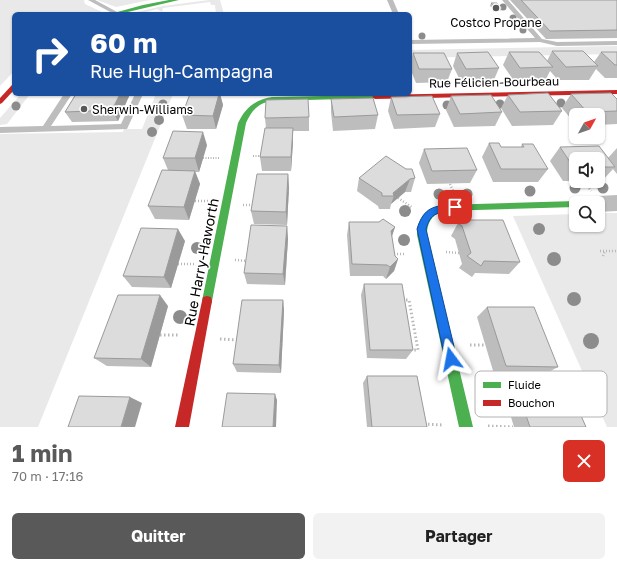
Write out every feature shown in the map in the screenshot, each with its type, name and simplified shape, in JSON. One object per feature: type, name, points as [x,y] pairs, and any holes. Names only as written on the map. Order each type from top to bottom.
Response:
[{"type":"street","points":[[119,12],[151,4],[177,0]]},
{"type":"street","points":[[0,102],[12,88]]},
{"type":"street","name":"Rue Félicien-Bourbeau","points":[[252,106],[260,101],[272,99],[617,92]]},
{"type":"street","name":"Rue Harry-Haworth","points":[[182,427],[242,123],[245,114],[252,106]]},
{"type":"street","points":[[605,204],[617,203]]},
{"type":"street","points":[[466,427],[422,235],[423,224],[430,213],[442,208],[569,204]]},
{"type":"lane","points":[[91,0],[113,12]]},
{"type":"lane","points":[[390,0],[395,12]]},
{"type":"lane","points":[[505,0],[540,40]]},
{"type":"lane","points":[[412,42],[540,40],[557,44],[617,43]]},
{"type":"lane","points":[[45,129],[67,96]]},
{"type":"lane","points":[[0,130],[124,127],[138,96]]},
{"type":"path","points":[[600,251],[617,251]]},
{"type":"path","points":[[603,256],[605,252]]},
{"type":"path","points":[[398,300],[409,300],[418,350],[405,350]]},
{"type":"shaded area","points":[[0,0],[84,0],[85,4],[102,12],[12,12],[12,73],[0,86]]},
{"type":"shaded area","points":[[97,0],[150,0],[116,7]]},
{"type":"shaded area","points":[[220,0],[223,12],[216,12],[215,5],[211,5],[210,2],[163,8],[162,12],[157,9],[146,12],[137,12],[163,6]]},
{"type":"shaded area","points":[[617,46],[617,54],[412,58],[412,50]]},
{"type":"shaded area","points":[[19,96],[28,96],[7,124],[0,125],[0,118]]},
{"type":"shaded area","points":[[155,96],[172,96],[38,427],[0,427],[0,134],[123,132],[124,129],[142,129]]},
{"type":"shaded area","points":[[605,213],[617,213],[617,427],[607,427],[603,417],[607,417],[607,371],[582,371],[513,216],[569,214],[569,232],[605,232]]},
{"type":"building","points":[[521,0],[617,0],[617,30],[550,31]]},
{"type":"building","points":[[491,3],[497,3],[502,8],[496,8]]},
{"type":"building","points":[[552,51],[583,51],[598,66],[566,67]]},
{"type":"building","points":[[488,52],[499,68],[466,69],[457,53]]},
{"type":"building","points":[[509,52],[539,52],[553,67],[520,68]]},
{"type":"building","points":[[601,52],[617,52],[617,65],[615,65]]},
{"type":"building","points":[[413,53],[444,53],[452,69],[419,69]]},
{"type":"building","points":[[548,93],[562,111],[520,112],[508,95]]},
{"type":"building","points":[[611,93],[617,99],[617,111],[605,111],[605,108],[583,108],[571,94]]},
{"type":"building","points":[[491,95],[502,112],[460,114],[451,96]]},
{"type":"building","points":[[75,96],[119,96],[112,110],[65,112]]},
{"type":"building","points":[[189,96],[218,96],[213,116],[182,115]]},
{"type":"building","points":[[432,96],[440,114],[397,115],[391,97]]},
{"type":"building","points":[[373,98],[378,115],[334,117],[331,99]]},
{"type":"building","points":[[308,99],[309,117],[265,118],[266,100]]},
{"type":"building","points":[[265,128],[293,128],[291,157],[260,157]]},
{"type":"building","points":[[173,131],[203,132],[195,158],[163,158]]},
{"type":"building","points":[[489,143],[499,143],[501,147],[524,147],[522,144],[533,144],[548,169],[501,169]]},
{"type":"building","points":[[599,146],[604,152],[569,152],[569,160],[560,147]]},
{"type":"building","points":[[467,148],[477,170],[432,171],[424,149]]},
{"type":"building","points":[[605,154],[615,167],[605,167]]},
{"type":"building","points":[[386,156],[406,169],[412,169],[415,178],[410,179],[393,193],[394,196],[382,196],[382,193],[359,178]]},
{"type":"building","points":[[162,170],[195,171],[184,207],[148,206]]},
{"type":"building","points":[[257,174],[288,174],[286,212],[251,211]]},
{"type":"building","points":[[465,217],[469,220],[503,220],[520,262],[484,261],[481,266],[467,256],[471,253],[462,226],[458,223]]},
{"type":"building","points":[[383,219],[395,227],[391,231],[395,256],[398,259],[390,267],[387,265],[352,264],[349,222],[379,222]]},
{"type":"building","points":[[251,225],[287,226],[283,274],[244,273]]},
{"type":"building","points":[[141,228],[178,229],[164,277],[123,276]]},
{"type":"building","points":[[364,284],[402,284],[413,350],[370,350]]},
{"type":"building","points":[[118,295],[160,295],[141,359],[94,358]]},
{"type":"building","points":[[242,300],[283,300],[279,365],[233,364]]},
{"type":"building","points":[[487,307],[534,307],[558,367],[506,366]]},
{"type":"building","points":[[367,376],[417,376],[427,427],[372,427]]},
{"type":"building","points":[[227,393],[275,394],[273,427],[222,427]]},
{"type":"building","points":[[79,396],[130,397],[121,427],[68,427]]},
{"type":"building","points":[[527,417],[582,417],[586,427],[530,427]]},
{"type":"traffic: fast","points":[[120,12],[177,0]]},
{"type":"traffic: fast","points":[[207,301],[242,123],[250,109],[261,101],[272,99],[375,97]]},
{"type":"traffic: fast","points":[[466,427],[422,235],[424,221],[429,214],[442,208],[569,204]]},
{"type":"traffic: jam","points":[[0,102],[12,88]]},
{"type":"traffic: jam","points":[[375,97],[617,92]]},
{"type":"traffic: jam","points":[[182,427],[207,301]]},
{"type":"place","name":"Costco Propane","points":[[496,8]]},
{"type":"place","name":"Sherwin-Williams","points":[[84,109]]},
{"type":"route","points":[[451,359],[422,235],[422,227],[424,220],[430,213],[442,208],[455,207]]}]
